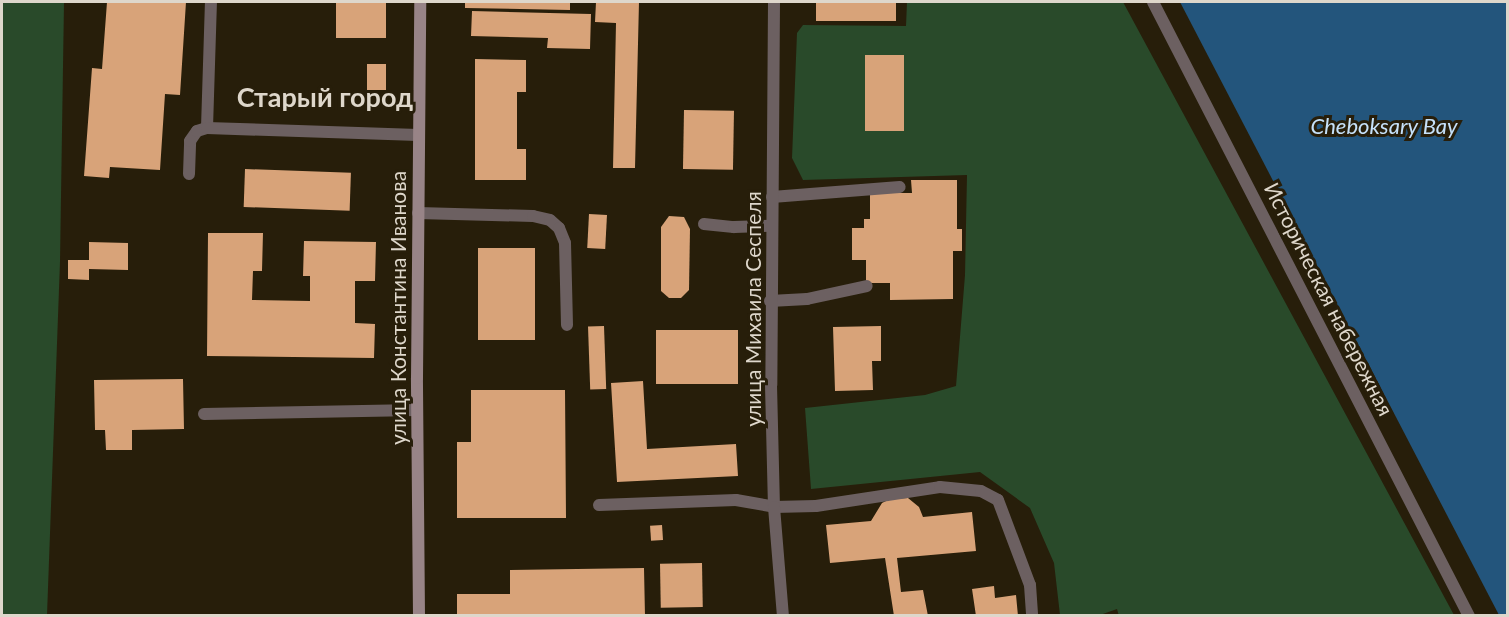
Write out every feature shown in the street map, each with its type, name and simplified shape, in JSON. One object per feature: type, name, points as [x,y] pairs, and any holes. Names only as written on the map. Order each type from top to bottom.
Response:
[{"type":"street","points":[[207,128],[211,2]]},
{"type":"street","name":"улица Константина Иванова","points":[[419,615],[417,410],[420,2]]},
{"type":"street","name":"улица Михаила Сеспеля","points":[[774,2],[771,226],[774,507],[783,615]]},
{"type":"street","name":"Историческая набережная","points":[[1153,2],[1469,615]]},
{"type":"street","points":[[189,174],[190,141],[197,131],[207,128],[418,135]]},
{"type":"street","points":[[772,197],[900,187]]},
{"type":"street","points":[[418,213],[533,216],[550,220],[559,228],[565,243],[567,325]]},
{"type":"street","points":[[704,224],[734,227],[771,226]]},
{"type":"street","points":[[771,301],[807,299],[867,286]]},
{"type":"street","points":[[204,414],[417,410]]},
{"type":"street","points":[[599,505],[736,500],[774,507],[816,506],[940,487],[981,491],[998,500],[1029,585],[1032,615]]},
{"type":"green space","points":[[2,2],[64,2],[60,262],[47,615],[2,615]]},
{"type":"green space","points":[[907,2],[1123,2],[1454,615],[1119,616],[1117,609],[1100,615],[1060,615],[1054,563],[1030,508],[980,472],[811,489],[805,408],[925,395],[956,386],[965,275],[967,175],[803,180],[792,158],[797,33],[803,25],[906,26]]},
{"type":"water","name":"Cheboksary Bay","points":[[1180,2],[1507,2],[1507,615],[1499,615]]},
{"type":"building","points":[[107,2],[186,2],[180,95],[165,94],[160,170],[110,167],[109,178],[84,176],[92,68],[102,69]]},
{"type":"building","points":[[336,2],[386,2],[386,38],[336,38]]},
{"type":"building","points":[[465,2],[570,2],[570,10],[465,8]]},
{"type":"building","points":[[596,2],[639,2],[635,168],[613,168],[616,23],[595,22]]},
{"type":"building","points":[[816,2],[896,2],[896,21],[816,21]]},
{"type":"building","points":[[472,11],[591,14],[590,49],[547,48],[548,38],[471,36]]},
{"type":"building","points":[[865,55],[904,55],[904,131],[865,131]]},
{"type":"building","points":[[475,59],[526,60],[526,92],[517,92],[517,149],[526,149],[526,180],[475,180]]},
{"type":"building","points":[[367,64],[386,64],[386,90],[367,90]]},
{"type":"building","points":[[684,110],[734,111],[733,170],[683,169]]},
{"type":"building","points":[[245,169],[351,173],[350,211],[244,207]]},
{"type":"building","points":[[911,180],[957,180],[957,229],[962,229],[962,251],[953,251],[953,299],[890,300],[890,283],[866,283],[866,260],[852,260],[852,228],[864,228],[864,219],[870,219],[870,193],[912,193]]},
{"type":"building","points":[[589,214],[607,215],[605,249],[587,248]]},
{"type":"building","points":[[669,216],[684,217],[690,229],[689,290],[681,298],[669,298],[661,291],[661,227]]},
{"type":"building","points":[[208,233],[263,233],[262,271],[253,271],[252,300],[310,301],[310,276],[303,276],[304,241],[376,242],[375,281],[355,281],[355,323],[375,324],[374,358],[207,356]]},
{"type":"building","points":[[89,242],[128,243],[128,270],[89,269],[89,280],[68,279],[68,260],[89,260]]},
{"type":"building","points":[[478,248],[535,248],[535,340],[478,340]]},
{"type":"building","points":[[604,326],[606,389],[590,390],[588,327]]},
{"type":"building","points":[[881,326],[881,361],[872,361],[873,390],[835,391],[833,327]]},
{"type":"building","points":[[656,330],[738,330],[738,384],[656,384]]},
{"type":"building","points":[[183,379],[184,429],[132,430],[132,450],[106,450],[105,430],[95,430],[94,380]]},
{"type":"building","points":[[643,381],[647,449],[736,444],[738,476],[617,482],[611,383]]},
{"type":"building","points":[[471,390],[565,390],[566,518],[457,518],[457,442],[471,442]]},
{"type":"building","points":[[908,498],[919,507],[923,517],[972,512],[976,551],[897,558],[901,592],[923,590],[928,616],[894,616],[885,558],[830,563],[826,525],[871,521],[882,503],[890,499]]},
{"type":"building","points":[[662,525],[663,540],[651,541],[650,526]]},
{"type":"building","points":[[702,563],[703,607],[661,608],[660,564]]},
{"type":"building","points":[[644,568],[645,616],[457,616],[457,594],[510,594],[510,570]]},
{"type":"building","points":[[994,586],[995,598],[1016,595],[1018,616],[976,616],[972,589]]},
{"type":"district","name":"Старый город","points":[[325,97]]}]
